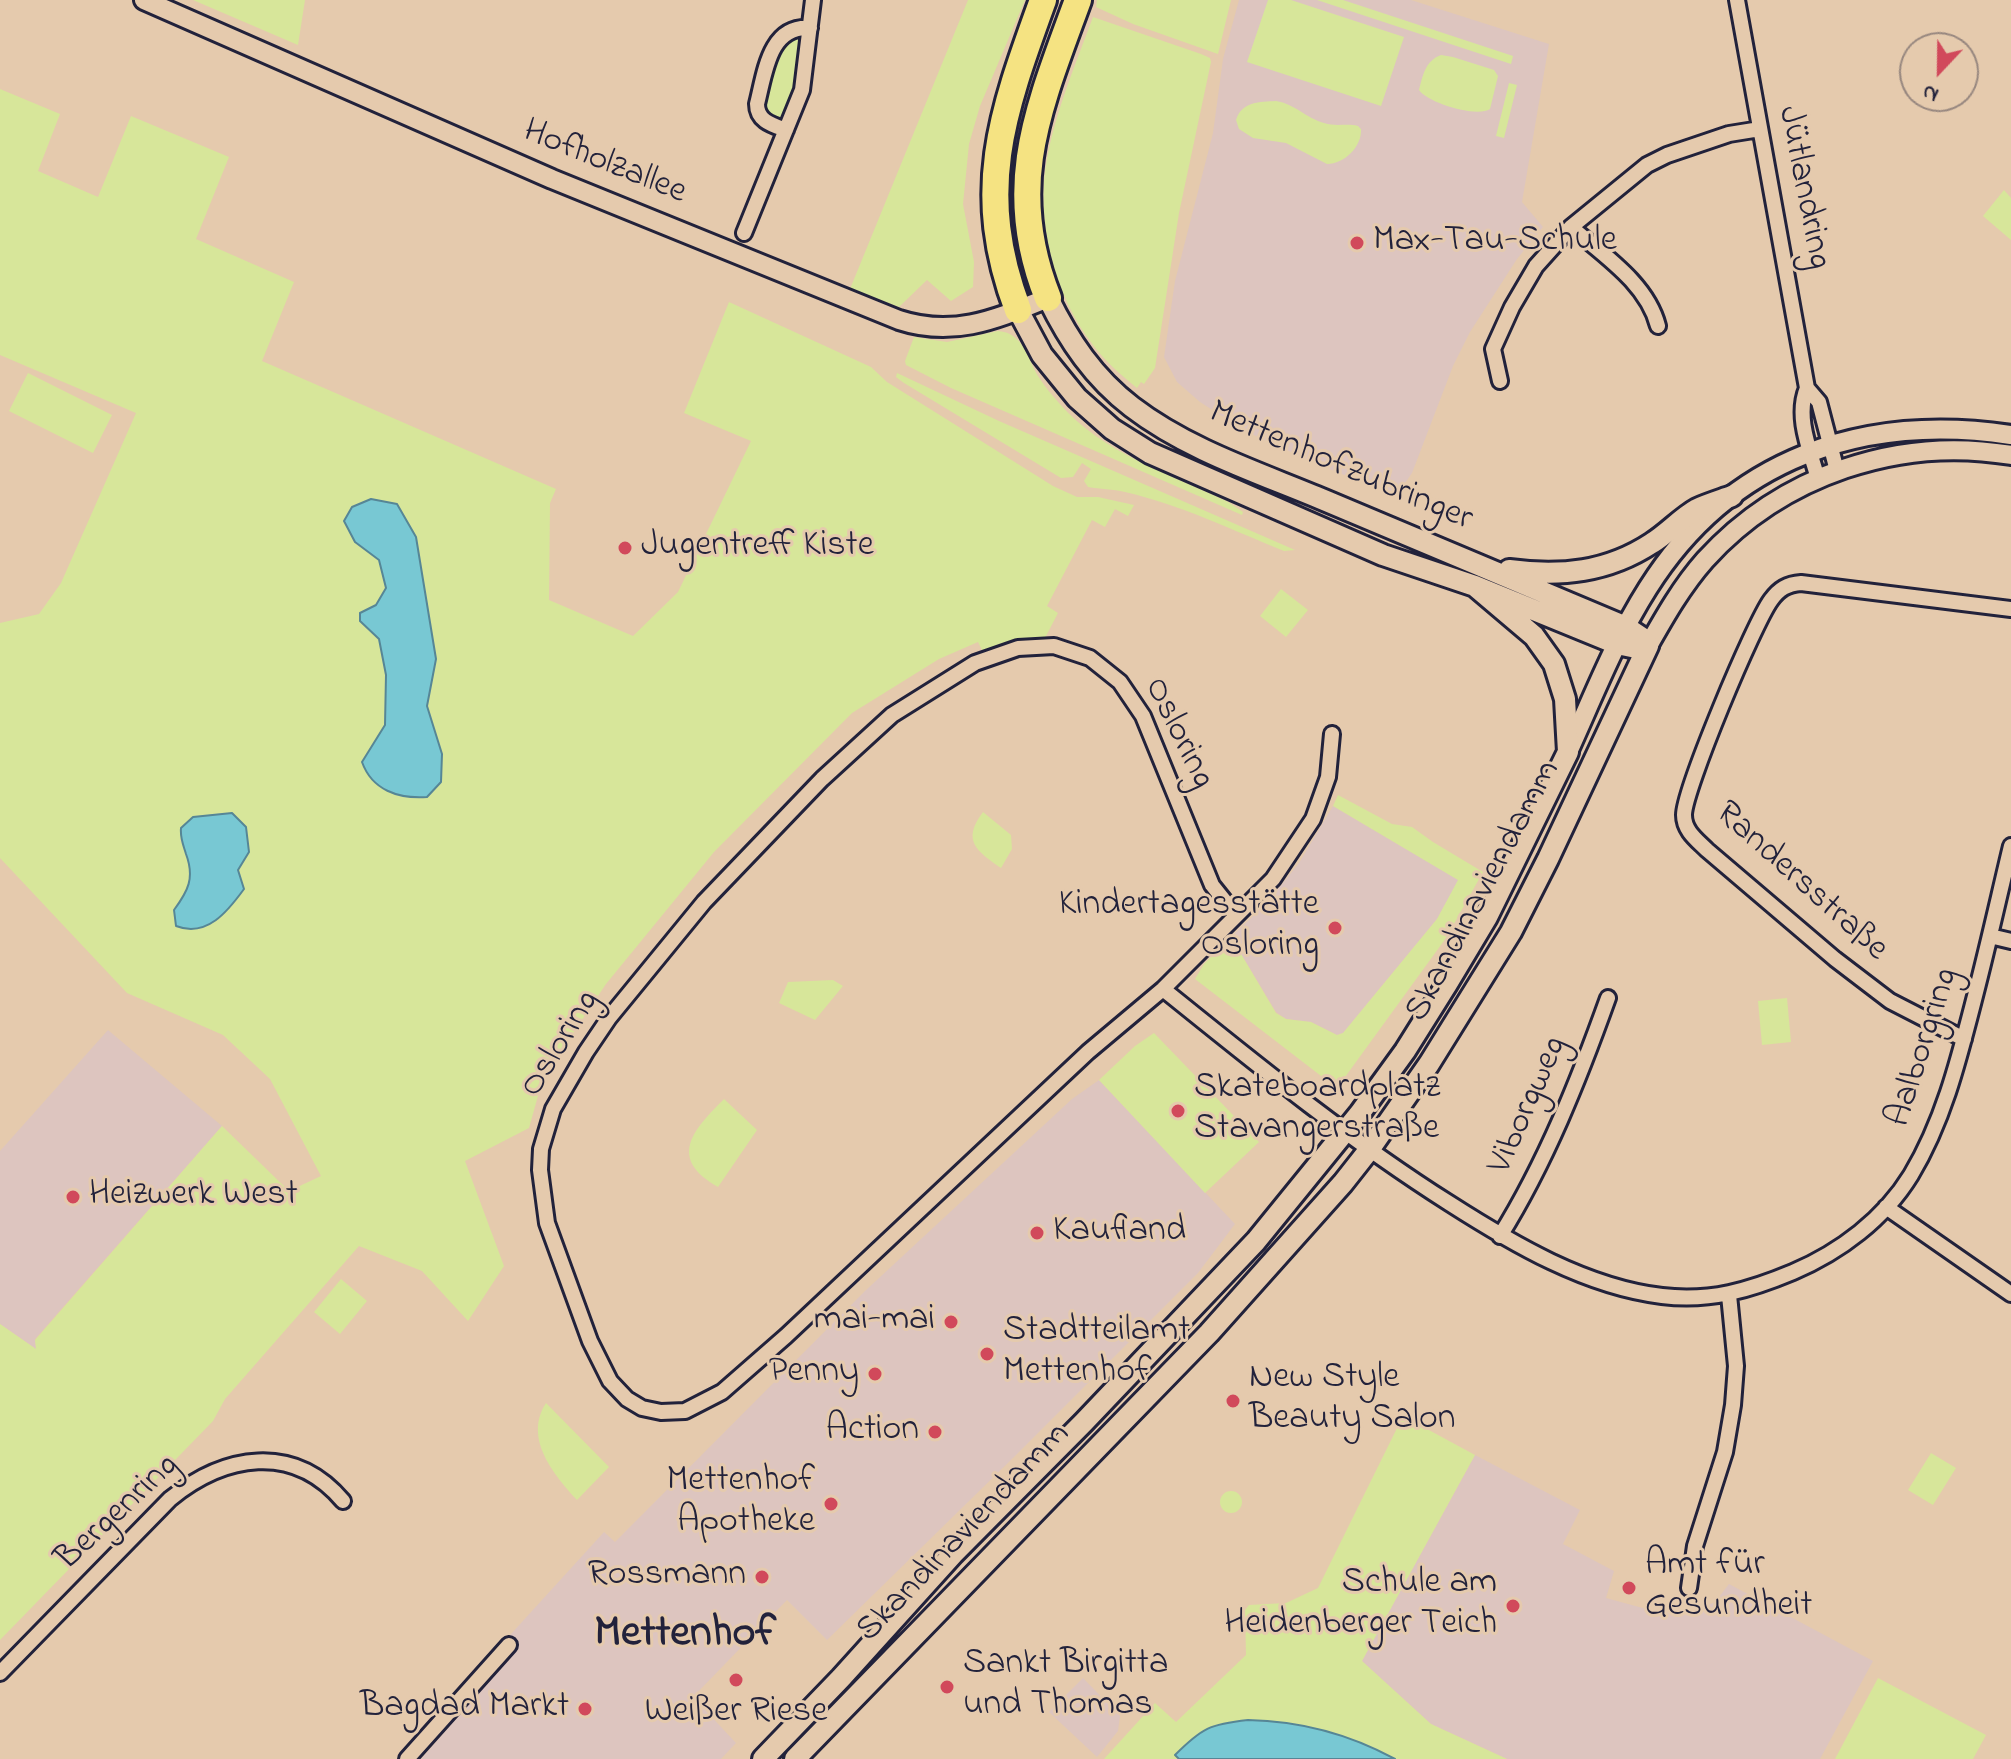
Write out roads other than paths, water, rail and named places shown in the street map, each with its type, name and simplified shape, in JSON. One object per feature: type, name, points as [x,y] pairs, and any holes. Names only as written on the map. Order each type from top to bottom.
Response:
[{"type":"highway","points":[[1018,310],[1001,256],[994,189],[1005,112],[1043,0]]},
{"type":"highway","points":[[1048,298],[1032,252],[1027,223],[1027,170],[1038,114],[1078,0]]},
{"type":"main road","name":"Mettenhofzubringer","points":[[1048,298],[1074,346],[1096,375],[1134,409],[1158,425],[1267,476],[1485,567],[1622,636]]},
{"type":"main road","name":"Mettenhofzubringer","points":[[1018,310],[1042,355],[1063,383],[1094,415],[1141,448],[1184,470],[1383,555],[1622,636],[1641,637],[1647,648]]},
{"type":"main road","points":[[1485,567],[1550,574],[1599,568],[1653,543],[1696,510],[1732,496]]},
{"type":"main road","name":"Skandinaviendamm","points":[[763,1759],[953,1554],[1084,1422],[1277,1217],[1405,1051],[1487,917],[1568,752],[1565,699],[1554,664],[1534,636],[1475,586]]},
{"type":"main road","name":"Skandinaviendamm","points":[[795,1759],[1209,1333],[1369,1150],[1438,1051],[1511,932],[1647,648]]},
{"type":"street","name":"Hofholzallee","points":[[144,0],[552,179],[899,320],[922,327],[948,329],[1018,310],[1048,298]]},
{"type":"street","points":[[744,233],[804,82],[813,0]]},
{"type":"street","name":"Jütlandring","points":[[1737,0],[1807,388],[1819,402],[1837,471]]},
{"type":"street","points":[[786,130],[762,119],[757,112],[757,104],[775,43],[793,29],[810,28]]},
{"type":"street","points":[[1500,381],[1493,349],[1512,307],[1536,266],[1571,227],[1647,165],[1729,134],[1760,129]]},
{"type":"street","points":[[1571,227],[1636,284],[1654,310],[1658,326]]},
{"type":"street","name":"Jütlandring","points":[[1807,388],[1801,403],[1818,479]]},
{"type":"street","name":"Skandinaviendamm","points":[[1568,752],[1622,636],[1666,562],[1707,517],[1732,496],[1782,464],[1858,437],[1925,429],[1975,430],[2011,435]]},
{"type":"street","name":"Skandinaviendamm","points":[[1647,648],[1673,603],[1707,558],[1767,507],[1818,479],[1864,461],[1921,451],[1953,450],[2011,455]]},
{"type":"street","name":"Randersstraße","points":[[1964,1039],[1890,1001],[1835,959],[1707,850],[1690,833],[1684,816],[1689,789],[1747,650],[1763,613],[1780,589],[1801,583],[2011,609]]},
{"type":"street","name":"Osloring","points":[[1236,915],[1212,885],[1143,716],[1120,682],[1090,658],[1054,646],[1018,648],[975,663],[892,715],[822,779],[704,902],[609,1018],[553,1109],[541,1149],[540,1170],[547,1223],[595,1354],[610,1381],[627,1399],[642,1408],[661,1412],[685,1411],[722,1392],[913,1218],[1097,1043],[1163,989],[1273,879],[1313,819],[1326,788],[1332,734]]},
{"type":"street","name":"Aalborgring","points":[[1163,989],[1344,1134],[1500,1236],[1570,1269],[1632,1290],[1665,1297],[1729,1295],[1762,1285],[1824,1257],[1856,1235],[1886,1207],[1909,1179],[1933,1133],[1954,1078],[2011,846]]},
{"type":"street","points":[[1990,936],[2011,941]]},
{"type":"street","name":"Viborgweg","points":[[1500,1236],[1540,1164],[1608,998]]},
{"type":"street","points":[[1886,1207],[2011,1294]]},
{"type":"street","points":[[1689,1588],[1695,1546],[1725,1452],[1733,1405],[1736,1366],[1729,1295]]},
{"type":"street","name":"Bergenring","points":[[0,1673],[170,1499],[202,1476],[244,1462],[284,1464],[323,1481],[343,1501]]},
{"type":"street","points":[[407,1759],[509,1645]]},
{"type":"water","points":[[371,499],[397,504],[416,537],[436,659],[427,706],[442,754],[441,782],[427,797],[387,791],[372,780],[362,762],[385,725],[386,675],[379,639],[360,621],[360,613],[376,605],[386,588],[379,560],[355,542],[344,521],[352,507]]},
{"type":"water","points":[[232,813],[246,827],[249,852],[238,870],[244,889],[224,914],[207,925],[187,929],[176,926],[174,910],[190,877],[181,828],[193,817]]},
{"type":"water","points":[[1248,1720],[1324,1730],[1360,1742],[1395,1759],[1179,1759],[1175,1755],[1207,1729]]},
{"type":"place","name":"Max-Tau-Schule","points":[[1357,243]]},
{"type":"place","name":"Jugentreff Kiste","points":[[625,548]]},
{"type":"place","name":"Kindertagesstätte Osloring","points":[[1335,928]]},
{"type":"place","name":"Skateboardplatz Stavangerstraße","points":[[1178,1111]]},
{"type":"place","name":"Heizwerk West","points":[[73,1197]]},
{"type":"place","name":"Kaufland","points":[[1037,1233]]},
{"type":"place","name":"mai-mai","points":[[951,1322]]},
{"type":"place","name":"Stadtteilamt Mettenhof","points":[[987,1354]]},
{"type":"place","name":"Penny","points":[[875,1374]]},
{"type":"place","name":"New Style Beauty Salon","points":[[1233,1401]]},
{"type":"place","name":"Action","points":[[935,1432]]},
{"type":"place","name":"Mettenhof Apotheke","points":[[831,1504]]},
{"type":"place","name":"Rossmann","points":[[762,1577]]},
{"type":"place","name":"Amt für Gesundheit","points":[[1629,1588]]},
{"type":"place","name":"Schule am Heidenberger Teich","points":[[1513,1606]]},
{"type":"place","name":"Weißer Riese","points":[[736,1680]]},
{"type":"place","name":"Sankt Birgitta und Thomas","points":[[947,1687]]},
{"type":"place","name":"Bagdad Markt","points":[[585,1709]]},
{"type":"district","name":"Mettenhof","points":[[685,1637]]}]
